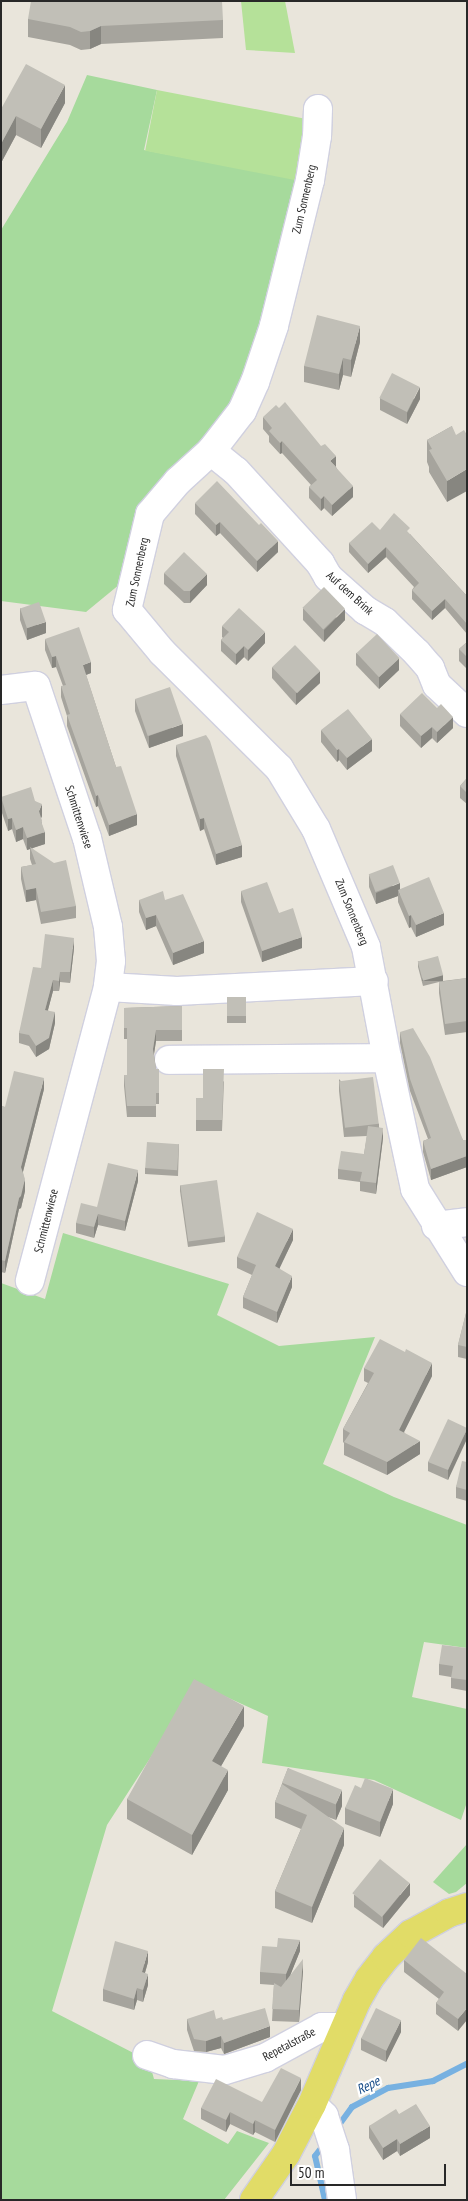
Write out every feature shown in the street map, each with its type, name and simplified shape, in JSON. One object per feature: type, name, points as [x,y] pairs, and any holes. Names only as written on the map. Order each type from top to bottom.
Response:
[{"type":"main road","points":[[254,2200],[318,2110],[344,2027],[369,1979],[398,1944],[430,1922],[449,1912],[467,1908]]},
{"type":"street","name":"Zum Sonnenberg","points":[[318,109],[317,136],[310,180],[274,326],[255,382],[242,411],[211,451],[178,481],[150,514],[127,610],[162,652],[279,768],[316,829],[366,947],[415,1189],[436,1226],[467,1272]]},
{"type":"street","name":"Auf dem Brink","points":[[211,451],[236,471],[320,563],[328,577],[365,610],[385,622],[417,653],[430,668],[437,685],[467,713]]},
{"type":"street","name":"Schmittenwiese","points":[[1,690],[36,686],[87,838],[99,883],[111,961],[108,987],[30,1281]]},
{"type":"street","points":[[108,987],[177,991],[374,981]]},
{"type":"street","points":[[169,1060],[387,1058]]},
{"type":"street","points":[[436,1226],[467,1222]]},
{"type":"street","name":"Repetalstraße","points":[[147,2055],[173,2064],[225,2070],[265,2058],[322,2026],[344,2027]]},
{"type":"street","points":[[318,2110],[335,2150],[342,2200]]},
{"type":"green space","points":[[241,1],[285,1],[295,53],[246,50]]},
{"type":"green space","points":[[87,75],[157,90],[144,150],[305,181],[258,358],[120,584],[86,612],[1,601],[1,230],[67,122]]},
{"type":"green space","points":[[157,90],[310,120],[298,181],[145,151]]},
{"type":"green space","points":[[63,1233],[229,1284],[217,1315],[279,1346],[375,1337],[323,1464],[394,1497],[467,1525],[467,1648],[424,1642],[412,1697],[467,1709],[467,1802],[461,1820],[374,1780],[262,1763],[268,1716],[198,1684],[107,1825],[52,2011],[149,2061],[154,2079],[199,2081],[183,2119],[228,2144],[237,2131],[269,2143],[224,2200],[1,2200],[1,1283],[45,1299]]},
{"type":"green space","points":[[467,1844],[467,1883],[456,1892],[449,1894],[433,1882]]},
{"type":"building","points":[[31,1],[222,1],[223,20],[101,26],[90,31],[81,32],[70,27],[28,19]]},
{"type":"building","points":[[26,64],[65,85],[41,129],[16,116],[1,144],[1,109]]},
{"type":"building","points":[[317,315],[360,326],[351,360],[343,358],[339,374],[304,366]]},
{"type":"building","points":[[392,373],[420,387],[407,412],[379,398]]},
{"type":"building","points":[[285,402],[321,446],[325,444],[336,456],[330,461],[353,486],[332,505],[324,496],[321,499],[309,487],[317,480],[282,441],[280,443],[269,431],[272,428],[263,417],[276,405],[279,408]]},
{"type":"building","points":[[452,426],[456,435],[464,430],[467,435],[467,469],[447,481],[429,450],[432,449],[427,440]]},
{"type":"building","points":[[217,481],[259,525],[261,523],[278,541],[257,561],[220,522],[216,525],[195,503]]},
{"type":"building","points":[[394,513],[410,528],[407,531],[467,596],[467,624],[445,599],[432,611],[412,590],[419,583],[386,547],[368,564],[349,543],[372,522],[380,530]]},
{"type":"building","points":[[184,552],[207,574],[190,591],[184,591],[164,573]]},
{"type":"building","points":[[324,587],[345,609],[323,629],[302,608]]},
{"type":"building","points":[[39,602],[46,622],[27,628],[20,609]]},
{"type":"building","points":[[239,608],[265,632],[248,650],[244,646],[236,654],[221,640],[229,632],[222,626]]},
{"type":"building","points":[[79,627],[91,662],[83,665],[116,767],[121,766],[137,814],[109,825],[98,795],[96,796],[67,715],[70,714],[61,686],[66,685],[56,656],[52,657],[45,639]]},
{"type":"building","points":[[377,634],[400,658],[379,677],[357,653]]},
{"type":"building","points":[[467,642],[467,657],[459,649]]},
{"type":"building","points":[[295,645],[320,671],[297,693],[272,667]]},
{"type":"building","points":[[170,687],[183,724],[148,736],[135,699]]},
{"type":"building","points":[[422,693],[437,708],[441,704],[453,717],[437,732],[432,727],[421,736],[400,714]]},
{"type":"building","points":[[348,709],[372,739],[347,758],[339,749],[337,750],[321,730]]},
{"type":"building","points":[[206,735],[210,741],[242,845],[216,854],[204,818],[200,819],[176,745]]},
{"type":"building","points":[[467,778],[467,793],[460,786]]},
{"type":"building","points":[[31,787],[35,801],[42,804],[39,811],[45,832],[27,838],[23,827],[16,830],[12,818],[8,819],[1,797]]},
{"type":"building","points":[[30,847],[54,863],[66,860],[76,906],[41,912],[36,888],[26,890],[21,867],[36,864]]},
{"type":"building","points":[[393,865],[400,883],[376,892],[369,874]]},
{"type":"building","points":[[429,877],[444,913],[416,925],[411,915],[409,916],[398,890]]},
{"type":"building","points":[[267,882],[279,913],[293,908],[302,937],[262,951],[241,891]]},
{"type":"building","points":[[163,891],[165,900],[183,894],[204,941],[173,953],[156,915],[146,918],[139,900]]},
{"type":"building","points":[[45,934],[74,938],[70,972],[60,972],[59,981],[53,980],[45,1010],[55,1012],[49,1038],[36,1046],[29,1035],[19,1033],[33,967],[41,968]]},
{"type":"building","points":[[438,956],[443,975],[423,981],[418,961]]},
{"type":"building","points":[[467,978],[467,1021],[445,1024],[439,982]]},
{"type":"building","points":[[227,997],[246,997],[246,1016],[227,1016]]},
{"type":"building","points":[[182,1006],[182,1030],[156,1030],[153,1049],[156,1069],[159,1069],[159,1093],[156,1093],[156,1106],[127,1106],[124,1075],[127,1075],[127,1028],[124,1028],[124,1008]]},
{"type":"building","points":[[413,1028],[430,1057],[463,1140],[467,1140],[467,1156],[431,1169],[423,1141],[431,1138],[410,1079],[400,1032]]},
{"type":"building","points":[[203,1069],[224,1069],[222,1120],[196,1120],[196,1098],[203,1098]]},
{"type":"building","points":[[14,1071],[44,1078],[21,1167],[25,1179],[5,1261],[1,1260],[1,1106],[5,1107]]},
{"type":"building","points":[[373,1077],[379,1124],[345,1128],[339,1081]]},
{"type":"building","points":[[368,1126],[383,1128],[376,1183],[360,1181],[362,1172],[338,1169],[341,1151],[364,1154]]},
{"type":"building","points":[[147,1142],[179,1144],[177,1170],[145,1168]]},
{"type":"building","points":[[108,1163],[138,1170],[125,1221],[98,1214],[94,1227],[76,1223],[81,1203],[97,1207]]},
{"type":"building","points":[[217,1180],[225,1236],[188,1242],[180,1185]]},
{"type":"building","points":[[257,1212],[293,1229],[275,1266],[292,1276],[277,1312],[243,1297],[256,1265],[237,1257]]},
{"type":"building","points":[[467,1309],[467,1347],[458,1345]]},
{"type":"building","points":[[380,1339],[405,1352],[406,1349],[432,1363],[399,1430],[420,1441],[387,1462],[344,1442],[350,1433],[343,1429],[374,1373],[364,1368]]},
{"type":"building","points":[[448,1419],[467,1429],[448,1470],[428,1462]]},
{"type":"building","points":[[462,1461],[467,1462],[467,1490],[456,1487]]},
{"type":"building","points":[[442,1645],[467,1648],[467,1680],[451,1678],[453,1666],[439,1664]]},
{"type":"building","points":[[194,1679],[244,1706],[212,1761],[228,1770],[192,1835],[127,1799]]},
{"type":"building","points":[[288,1768],[342,1790],[336,1805],[282,1783]]},
{"type":"building","points":[[365,1778],[393,1789],[380,1822],[345,1808],[355,1785],[361,1788]]},
{"type":"building","points":[[282,1784],[344,1828],[312,1907],[275,1891],[307,1815],[275,1802]]},
{"type":"building","points":[[380,1859],[410,1883],[382,1917],[352,1893]]},
{"type":"building","points":[[278,1938],[300,1940],[286,1974],[260,1972],[262,1946],[277,1947]]},
{"type":"building","points":[[421,1938],[467,1974],[467,2008],[458,2019],[436,2003],[444,1992],[404,1960]]},
{"type":"building","points":[[115,1941],[148,1951],[142,1972],[148,1974],[143,1990],[137,1988],[134,1999],[103,1989]]},
{"type":"building","points":[[303,1959],[299,2010],[272,2009],[274,1983],[281,1987]]},
{"type":"building","points":[[265,2008],[270,2026],[224,2043],[221,2036],[206,2041],[194,2039],[187,2019],[214,2010],[216,2019],[222,2017],[223,2020]]},
{"type":"building","points":[[376,2008],[401,2020],[386,2051],[361,2039]]},
{"type":"building","points":[[281,2068],[301,2078],[275,2130],[255,2120],[253,2124],[230,2112],[226,2120],[201,2108],[216,2079],[262,2102]]},
{"type":"building","points":[[416,2104],[430,2126],[400,2144],[397,2139],[383,2148],[369,2126],[396,2109],[399,2114]]},
{"type":"waterway","name":"Repe","points":[[336,2129],[352,2107],[388,2088],[433,2081],[467,2064]]},
{"type":"waterway","name":"Repe","points":[[325,2143],[315,2156],[325,2200]]}]
